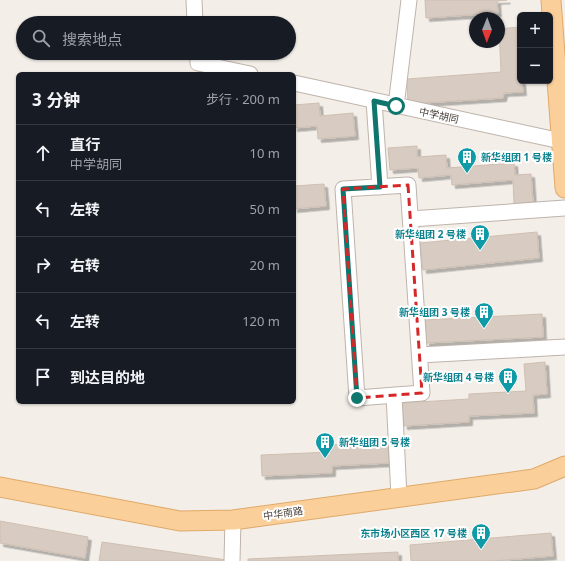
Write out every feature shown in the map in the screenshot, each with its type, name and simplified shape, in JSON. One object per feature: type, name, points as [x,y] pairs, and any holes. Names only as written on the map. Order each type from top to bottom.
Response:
[{"type":"main road","points":[[551,0],[563,141],[565,188]]},
{"type":"main road","name":"中华南路","points":[[0,487],[180,521],[233,520],[534,479],[565,466]]},
{"type":"street","points":[[194,0],[195,16]]},
{"type":"street","points":[[396,106],[409,0]]},
{"type":"street","points":[[204,60],[244,72]]},
{"type":"street","name":"中学胡同","points":[[296,84],[563,141]]},
{"type":"street","points":[[374,101],[380,187]]},
{"type":"street","points":[[408,185],[411,219],[422,393],[357,398],[343,189],[408,185]]},
{"type":"street","points":[[411,219],[565,208]]},
{"type":"street","points":[[420,355],[565,347]]},
{"type":"street","points":[[394,395],[399,497]]},
{"type":"street","points":[[232,561],[233,520]]},
{"type":"highlighted area","points":[[408,185],[422,393],[357,398],[343,189]]},
{"type":"building","points":[[425,0],[507,0],[497,1],[498,12],[469,12],[469,15],[426,18]]},
{"type":"building","points":[[517,27],[517,84],[522,84],[523,92],[504,93],[503,98],[408,104],[407,79],[501,72],[500,48],[505,48],[505,28]]},
{"type":"building","points":[[319,103],[320,116],[353,113],[355,136],[318,139],[317,126],[296,128],[296,105]]},
{"type":"building","name":"新华组团 1 号楼","points":[[417,146],[417,157],[446,155],[447,168],[514,163],[515,175],[531,174],[533,202],[514,204],[513,180],[452,185],[451,175],[419,178],[418,168],[390,170],[388,148]]},
{"type":"building","points":[[324,184],[326,206],[296,209],[296,186]]},
{"type":"building","name":"新华组团 2 号楼","points":[[537,232],[539,258],[423,270],[420,243]]},
{"type":"building","name":"新华组团 3 号楼","points":[[542,314],[543,337],[426,343],[425,320]]},
{"type":"building","name":"新华组团 4 号楼","points":[[545,362],[547,394],[533,395],[534,413],[469,416],[469,422],[404,426],[402,403],[469,399],[469,394],[526,391],[524,364]]},
{"type":"building","name":"新华组团 5 号楼","points":[[388,442],[389,463],[332,466],[332,473],[262,476],[261,455],[331,452],[331,445]]},
{"type":"building","points":[[0,521],[88,537],[85,558],[0,543]]},
{"type":"building","name":"东市场小区西区 17 号楼","points":[[551,533],[553,556],[493,561],[411,561],[410,545]]},
{"type":"building","points":[[102,542],[227,560],[99,561]]},
{"type":"building","points":[[398,552],[398,561],[248,561],[248,559]]},
{"type":"place","name":"新华组团 1 号楼","points":[[467,174]]},
{"type":"place","name":"新华组团 2 号楼","points":[[480,251]]},
{"type":"place","name":"新华组团 3 号楼","points":[[484,329]]},
{"type":"place","name":"新华组团 4 号楼","points":[[508,394]]},
{"type":"place","name":"新华组团 5 号楼","points":[[325,459]]},
{"type":"place","name":"东市场小区西区 17 号楼","points":[[481,550]]},
{"type":"route","points":[[357,398],[343,189],[380,187],[374,101],[396,106]]}]
